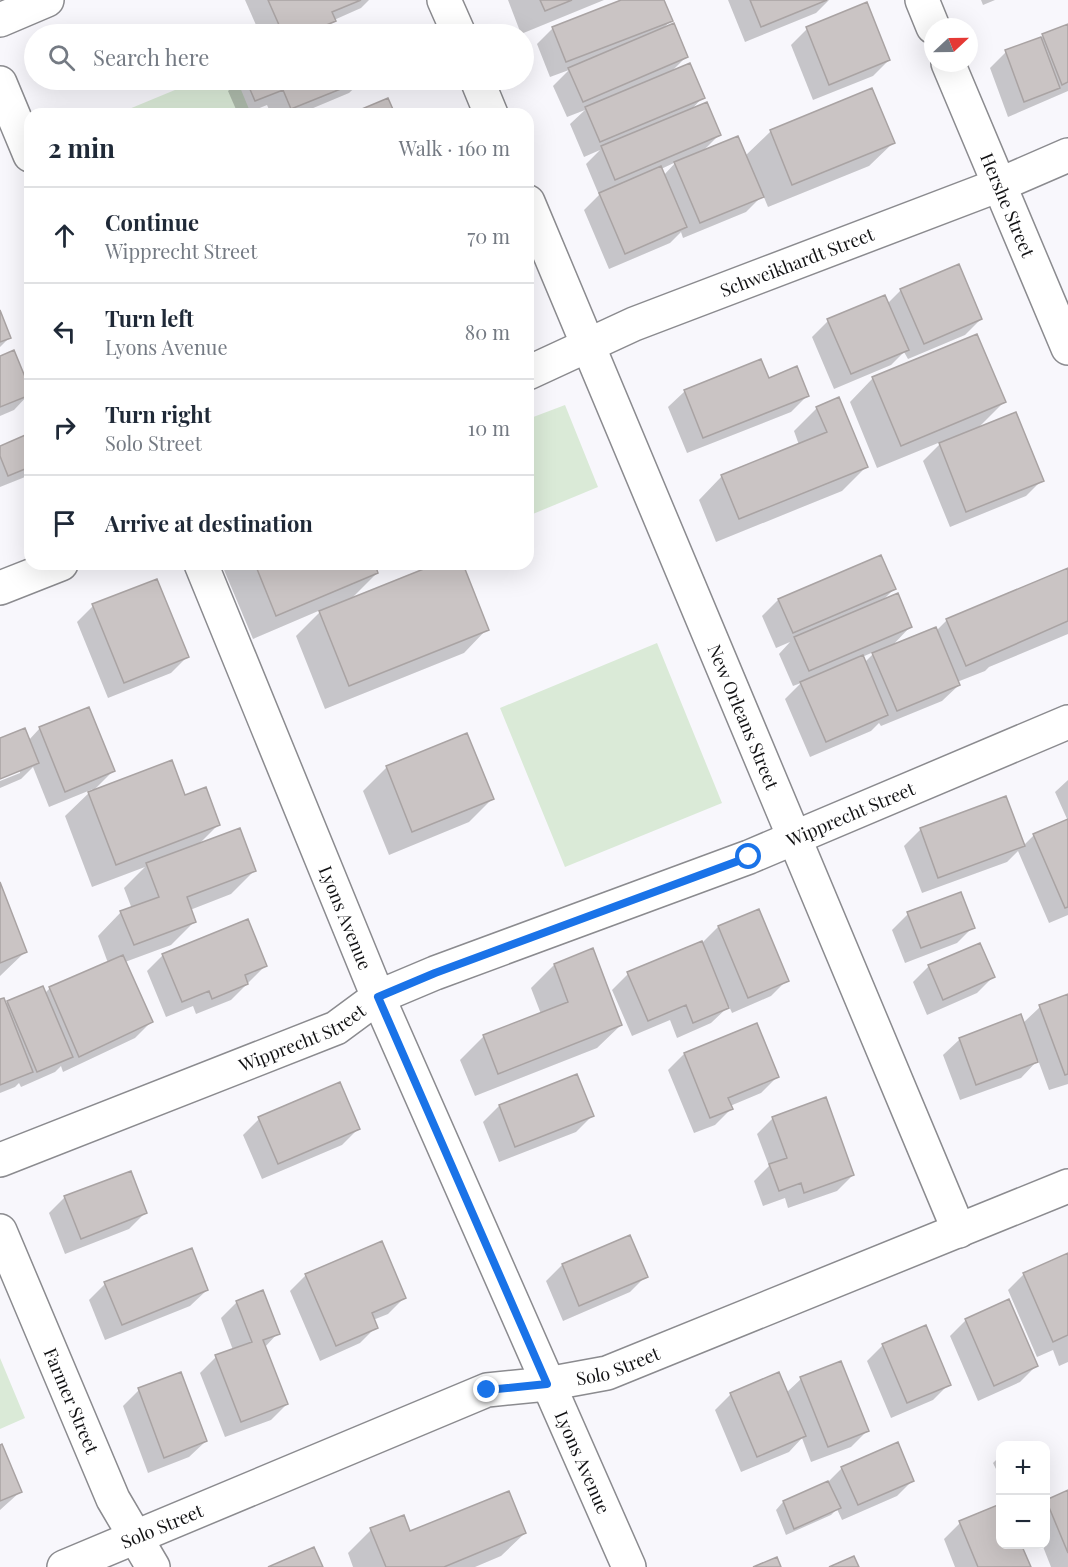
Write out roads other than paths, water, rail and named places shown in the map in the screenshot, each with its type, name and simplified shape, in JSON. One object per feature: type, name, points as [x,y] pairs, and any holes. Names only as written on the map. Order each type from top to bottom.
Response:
[{"type":"street","points":[[0,20],[48,0]]},
{"type":"street","points":[[444,0],[455,24]]},
{"type":"street","points":[[922,0],[929,18]]},
{"type":"street","name":"Hershe Street","points":[[952,72],[1068,348]]},
{"type":"street","points":[[0,83],[24,141]]},
{"type":"street","points":[[481,90],[489,108]]},
{"type":"street","name":"Schweikhardt Street","points":[[534,370],[634,324],[999,185],[1068,155]]},
{"type":"street","name":"New Orleans Street","points":[[534,216],[959,1231]]},
{"type":"street","points":[[0,588],[46,570]]},
{"type":"street","name":"Lyons Avenue","points":[[203,570],[378,997],[628,1567]]},
{"type":"street","name":"Wipprecht Street","points":[[0,1160],[336,1028],[378,997],[435,973],[749,857],[1068,722]]},
{"type":"street","name":"Solo Street","points":[[64,1567],[487,1390],[547,1384],[608,1373],[1068,1186]]},
{"type":"street","name":"Farmer Street","points":[[0,1231],[113,1499],[153,1567]]}]
